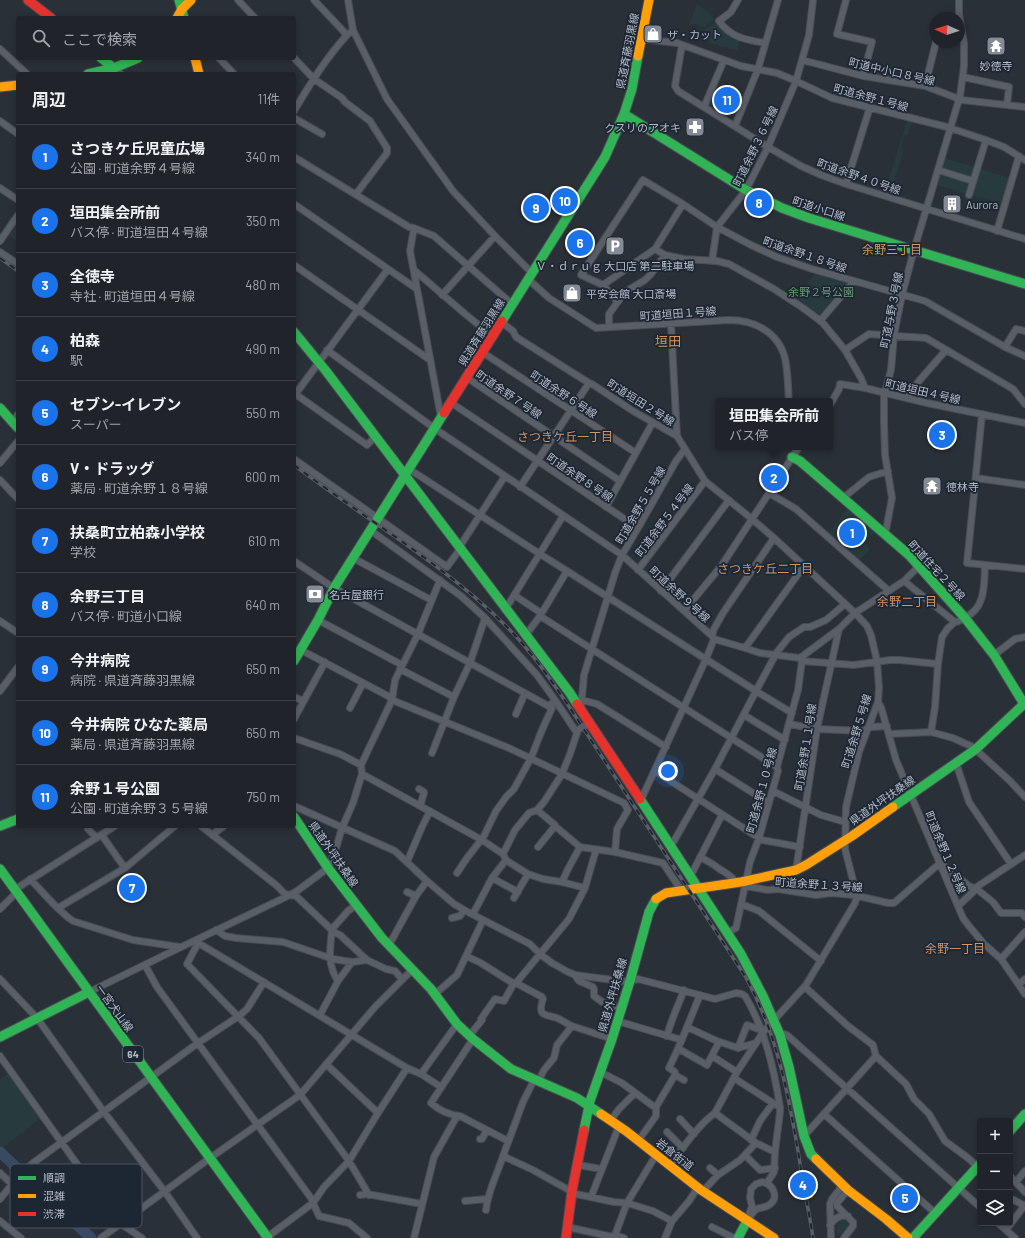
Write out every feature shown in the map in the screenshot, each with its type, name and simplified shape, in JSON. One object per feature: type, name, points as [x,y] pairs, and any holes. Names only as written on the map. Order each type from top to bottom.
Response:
[{"type":"street","points":[[28,0],[48,16]]},
{"type":"street","points":[[182,9],[191,0]]},
{"type":"street","points":[[238,0],[253,16]]},
{"type":"street","points":[[314,0],[347,35]]},
{"type":"street","name":"町道垣田１号線","points":[[348,0],[353,30],[387,99],[454,190],[549,298],[591,326],[598,328],[728,320],[742,320],[753,324],[764,330],[777,341],[785,356],[789,398]]},
{"type":"street","name":"県道斉藤羽黒線","points":[[296,658],[318,620],[334,588],[450,402],[599,169],[612,144],[629,103],[636,76],[649,0]]},
{"type":"street","points":[[738,0],[732,12],[719,21],[736,37],[765,43]]},
{"type":"street","points":[[735,126],[758,69],[778,0]]},
{"type":"street","name":"町道余野３６号線","points":[[712,261],[717,227],[746,190],[768,147],[796,80],[809,35],[813,0]]},
{"type":"street","points":[[846,0],[837,34],[872,42],[863,76]]},
{"type":"street","name":"町道与野３号線","points":[[959,0],[959,12]]},
{"type":"street","points":[[296,108],[324,62],[335,48],[353,30]]},
{"type":"street","name":"町道余野１号線","points":[[642,39],[682,45],[724,60],[777,73],[796,80],[832,98],[951,128],[986,140],[1025,160]]},
{"type":"street","name":"町道余野４０号線","points":[[682,45],[675,86],[678,91],[801,166],[846,184],[1025,239]]},
{"type":"street","points":[[925,86],[934,48]]},
{"type":"street","name":"町道与野３号線","points":[[884,533],[886,530],[892,498],[885,456],[884,396],[891,370],[894,335],[902,295],[959,98],[963,77],[961,48]]},
{"type":"street","points":[[0,49],[25,72]]},
{"type":"street","points":[[103,60],[117,72],[135,60]]},
{"type":"street","points":[[196,60],[198,72]]},
{"type":"street","points":[[221,60],[232,72]]},
{"type":"street","points":[[296,60],[314,79],[342,98],[370,121],[387,148],[386,154],[356,194]]},
{"type":"street","points":[[704,107],[724,60]]},
{"type":"street","name":"町道中小口８号線","points":[[802,60],[863,76],[925,86],[962,100],[1025,107]]},
{"type":"street","points":[[963,77],[1009,87],[1007,105]]},
{"type":"street","points":[[0,87],[16,85]]},
{"type":"street","points":[[846,184],[870,107]]},
{"type":"street","name":"町道小口線","points":[[624,114],[746,190],[782,208],[808,218],[1025,284]]},
{"type":"street","points":[[296,119],[322,134]]},
{"type":"street","points":[[0,121],[16,133]]},
{"type":"street","points":[[969,195],[986,140]]},
{"type":"street","points":[[997,231],[1019,156]]},
{"type":"street","points":[[296,158],[409,227],[434,236],[512,304]]},
{"type":"street","points":[[938,170],[973,181]]},
{"type":"street","name":"町道余野１８号線","points":[[618,302],[603,285],[582,275],[643,180],[717,227],[777,257],[812,269],[925,301],[1005,347],[1025,356]]},
{"type":"street","points":[[0,188],[16,199]]},
{"type":"street","points":[[603,285],[655,249],[683,204]]},
{"type":"street","points":[[296,205],[417,289]]},
{"type":"street","points":[[0,241],[16,218]]},
{"type":"street","points":[[414,228],[410,251],[441,417]]},
{"type":"street","points":[[442,295],[495,236]]},
{"type":"street","points":[[655,249],[665,255],[684,259],[729,264],[774,289],[820,320],[845,350],[865,388]]},
{"type":"street","points":[[0,252],[16,263]]},
{"type":"street","points":[[609,328],[608,314],[625,292],[645,280],[651,274],[665,255]]},
{"type":"street","points":[[296,265],[430,360]]},
{"type":"street","points":[[296,392],[388,269]]},
{"type":"street","points":[[414,270],[464,314],[492,336]]},
{"type":"street","points":[[820,320],[854,281]]},
{"type":"street","name":"町道垣田２号線","points":[[501,322],[513,331],[516,337],[588,384],[592,384],[633,411],[677,436],[705,481],[752,519]]},
{"type":"street","points":[[671,324],[677,436]]},
{"type":"street","points":[[1005,347],[1016,329],[1025,331]]},
{"type":"street","points":[[296,334],[375,437],[407,472],[460,549],[505,610],[556,674],[727,933],[758,985],[780,1035],[789,1067],[804,1136],[815,1159],[846,1187],[908,1238]]},
{"type":"street","points":[[845,350],[869,334],[926,338],[1013,389],[1025,404]]},
{"type":"street","name":"町道余野９号線","points":[[327,350],[434,428],[622,556],[713,638],[760,653],[831,664],[854,665],[900,660],[938,664]]},
{"type":"street","points":[[907,397],[946,350]]},
{"type":"street","name":"町道余野６号線","points":[[482,352],[636,453]]},
{"type":"street","name":"町道余野７号線","points":[[466,377],[620,480]]},
{"type":"street","points":[[520,486],[588,384]]},
{"type":"street","name":"町道垣田４号線","points":[[833,400],[840,384],[865,388],[1025,423]]},
{"type":"street","points":[[296,396],[367,445],[375,437]]},
{"type":"street","name":"町道余野８号線","points":[[450,402],[638,528]]},
{"type":"street","points":[[0,408],[16,421]]},
{"type":"street","points":[[982,414],[967,563],[1025,569]]},
{"type":"street","points":[[606,506],[653,422]]},
{"type":"street","points":[[0,462],[16,443]]},
{"type":"street","name":"町道余野５５号線","points":[[581,710],[584,675],[622,556],[676,461],[685,449]]},
{"type":"street","points":[[792,450],[792,457]]},
{"type":"street","points":[[684,611],[722,565],[797,450]]},
{"type":"street","name":"町道住宅２号線","points":[[792,457],[800,461],[909,555],[994,655],[1025,704]]},
{"type":"street","points":[[296,460],[447,566],[460,549],[462,543],[505,476]]},
{"type":"street","points":[[843,498],[869,477],[888,471]]},
{"type":"street","points":[[407,472],[480,515],[792,713]]},
{"type":"street","points":[[976,478],[1025,485]]},
{"type":"street","points":[[0,480],[16,497]]},
{"type":"street","name":"町道余野５４号線","points":[[638,570],[705,481]]},
{"type":"street","points":[[769,493],[796,509],[889,590]]},
{"type":"street","points":[[661,591],[729,500]]},
{"type":"street","points":[[505,610],[563,516]]},
{"type":"street","name":"町道余野５号線","points":[[752,519],[855,613],[867,626],[872,635],[877,662],[879,688],[878,702],[859,752],[846,807],[845,822],[845,849],[857,896]]},
{"type":"street","points":[[370,530],[461,596],[485,618],[527,664],[555,700],[577,733]]},
{"type":"street","points":[[640,802],[706,659],[713,638],[714,629],[723,613],[774,538]]},
{"type":"street","points":[[353,558],[431,600]]},
{"type":"street","points":[[296,562],[334,588],[552,708]]},
{"type":"street","points":[[931,732],[942,637],[948,628],[955,622],[968,617],[976,610],[982,600],[986,565]]},
{"type":"street","points":[[745,648],[804,566]]},
{"type":"street","points":[[801,659],[839,629],[855,613],[904,581],[919,566]]},
{"type":"street","points":[[525,636],[567,571]]},
{"type":"street","points":[[0,1037],[180,947],[197,942],[216,930],[290,895],[328,868],[338,845],[342,828],[353,803],[362,774],[361,764],[392,700],[395,680],[418,634],[440,580]]},
{"type":"street","points":[[904,581],[955,622]]},
{"type":"street","points":[[514,595],[592,649],[778,767]]},
{"type":"street","points":[[670,848],[715,769],[777,652],[789,637],[804,627],[810,627],[826,620],[845,604]]},
{"type":"street","points":[[432,753],[446,721],[454,697],[470,663],[485,618]]},
{"type":"street","points":[[0,620],[16,632]]},
{"type":"street","points":[[318,620],[454,697]]},
{"type":"street","name":"町道余野１１号線","points":[[796,870],[817,729],[839,629]]},
{"type":"street","points":[[994,655],[1015,639],[1025,637]]},
{"type":"street","points":[[301,650],[388,696],[392,700],[446,721],[531,758],[624,803],[628,810],[617,829],[615,852]]},
{"type":"street","name":"町道余野１０号線","points":[[727,933],[736,928],[741,904],[742,883],[759,838],[778,771],[798,690],[801,659]]},
{"type":"street","points":[[296,715],[325,662]]},
{"type":"street","points":[[0,691],[16,670]]},
{"type":"street","points":[[350,708],[363,683]]},
{"type":"street","points":[[516,714],[525,693]]},
{"type":"street","points":[[296,698],[304,701]]},
{"type":"street","points":[[457,873],[481,840],[496,811],[514,789],[531,758],[552,708],[551,704],[555,700]]},
{"type":"street","points":[[582,700],[597,704],[666,747]]},
{"type":"street","name":"町道余野１２号線","points":[[878,702],[887,726],[896,760],[958,906],[968,926],[1000,959],[1025,994]]},
{"type":"street","name":"県道外坪扶桑線","points":[[296,820],[328,868],[356,905],[389,945],[434,994],[457,1024],[471,1037],[511,1068],[536,1081],[577,1098],[589,1106],[612,1039],[646,920],[652,904],[662,894],[681,890],[742,883],[796,870],[814,861],[976,749],[1025,704]]},
{"type":"street","points":[[744,715],[785,740]]},
{"type":"street","points":[[473,914],[504,857],[515,830],[529,814],[536,810],[544,802],[562,774],[578,730],[589,723]]},
{"type":"street","points":[[789,724],[817,729],[863,731],[871,727],[887,726]]},
{"type":"street","points":[[889,734],[931,732],[953,738],[973,747],[1025,797]]},
{"type":"street","points":[[296,739],[340,754],[361,764]]},
{"type":"street","points":[[956,763],[969,802],[1011,864]]},
{"type":"street","points":[[715,769],[769,803]]},
{"type":"street","points":[[655,771],[759,838],[800,847]]},
{"type":"street","points":[[362,774],[481,840],[528,874],[543,879],[585,888]]},
{"type":"street","points":[[419,790],[424,792],[420,806]]},
{"type":"street","points":[[772,791],[821,815],[845,822]]},
{"type":"street","points":[[296,807],[395,852],[454,904],[530,944],[540,954],[561,969],[575,975],[629,981],[638,979],[715,999],[733,993],[743,994],[755,1015],[762,1032],[773,1070],[780,1107],[774,1152],[775,1168],[773,1175],[767,1183]]},
{"type":"street","points":[[536,810],[580,846],[663,863],[681,890]]},
{"type":"street","points":[[407,862],[430,811]]},
{"type":"street","points":[[690,877],[722,814]]},
{"type":"street","points":[[0,826],[16,820]]},
{"type":"street","points":[[538,847],[555,826]]},
{"type":"street","points":[[0,909],[15,891],[30,879],[112,828]]},
{"type":"street","points":[[58,908],[125,868],[173,828]]},
{"type":"street","points":[[203,828],[276,884],[285,894],[296,896],[367,960],[394,971],[402,979]]},
{"type":"street","points":[[212,835],[221,828]]},
{"type":"street","points":[[88,829],[100,836],[125,868]]},
{"type":"street","points":[[562,882],[580,846]]},
{"type":"street","points":[[508,1141],[458,1116],[436,1107],[431,1102],[482,1020],[481,1019],[495,999],[504,1001],[515,983],[569,919],[585,888],[596,850]]},
{"type":"street","points":[[958,906],[978,886],[1025,855]]},
{"type":"street","points":[[700,858],[713,864],[742,883]]},
{"type":"street","points":[[940,863],[969,886],[978,890],[993,902],[1000,913],[1022,913],[1025,917]]},
{"type":"street","name":"町道余野１３号線","points":[[742,883],[768,890],[816,895],[831,893],[857,896],[888,903],[894,902],[940,863]]},
{"type":"street","name":"一宮犬山線","points":[[0,869],[267,1238]]},
{"type":"street","points":[[514,898],[528,874]]},
{"type":"street","points":[[492,878],[518,892]]},
{"type":"street","points":[[30,879],[67,917],[74,921],[133,940],[180,947]]},
{"type":"street","points":[[389,945],[416,896],[427,881]]},
{"type":"street","points":[[407,892],[416,896]]},
{"type":"street","points":[[670,1164],[694,1134],[710,1116],[715,1113],[737,1072],[762,1032],[774,1021],[805,986],[855,903],[857,896]]},
{"type":"street","points":[[741,904],[759,911],[821,961]]},
{"type":"street","points":[[338,981],[330,957],[332,930],[348,911],[356,905]]},
{"type":"street","points":[[452,918],[460,916],[464,910]]},
{"type":"street","points":[[434,994],[457,975],[483,920]]},
{"type":"street","points":[[216,930],[225,936],[236,938],[283,942],[333,959],[352,962],[367,960]]},
{"type":"street","points":[[1000,959],[1025,932]]},
{"type":"street","points":[[197,942],[407,1068],[421,1074],[441,1086]]},
{"type":"street","points":[[197,942],[188,964],[259,1038],[349,1161],[369,1195]]},
{"type":"street","points":[[466,956],[482,963],[542,997],[543,999],[540,1006],[542,1012],[546,1016],[557,1018],[572,1026],[612,1039]]},
{"type":"street","points":[[320,1015],[338,981],[352,962]]},
{"type":"street","points":[[145,965],[157,987],[311,1198],[318,1216],[349,1223],[367,1238]]},
{"type":"street","points":[[142,1208],[210,1158],[300,1095],[375,1007],[412,970]]},
{"type":"street","points":[[575,975],[579,981],[593,987],[594,996],[602,1002],[621,1008]]},
{"type":"street","points":[[0,979],[37,1018],[197,1238]]},
{"type":"street","points":[[1019,984],[1025,979]]},
{"type":"street","points":[[31,1164],[198,1043],[239,1016],[247,1009],[264,982]]},
{"type":"street","points":[[805,986],[848,1026],[873,1045],[876,1056],[906,1084],[914,1099],[930,1114],[945,1141],[977,1165]]},
{"type":"street","points":[[667,1036],[672,1018],[678,1008],[684,990]]},
{"type":"street","points":[[684,1080],[675,1075],[675,1072],[669,1068],[679,1049],[700,995]]},
{"type":"street","points":[[617,1022],[682,1040]]},
{"type":"street","points":[[421,1074],[457,1024]]},
{"type":"street","points":[[738,1048],[747,1025],[762,1032]]},
{"type":"street","points":[[486,1210],[487,1199],[523,1102],[536,1081],[554,1058],[557,1045],[572,1026]]},
{"type":"street","points":[[687,1027],[717,1041],[738,1048],[756,1043]]},
{"type":"street","points":[[780,1035],[787,1035],[977,1204]]},
{"type":"street","points":[[679,1049],[707,1065],[718,1044],[717,1041]]},
{"type":"street","points":[[0,1056],[78,1164]]},
{"type":"street","points":[[712,1056],[737,1072]]},
{"type":"street","points":[[804,1136],[876,1056]]},
{"type":"street","points":[[326,1064],[378,1113]]},
{"type":"street","points":[[267,1238],[313,1204],[324,1187],[349,1161],[407,1068]]},
{"type":"street","points":[[600,1072],[622,1083],[652,1106],[656,1107]]},
{"type":"street","points":[[638,1141],[656,1116],[656,1107],[675,1075]]},
{"type":"street","points":[[734,1078],[780,1107]]},
{"type":"street","points":[[611,1120],[635,1092]]},
{"type":"street","points":[[665,1238],[672,1220],[689,1201],[718,1175],[744,1156],[753,1142],[760,1121],[773,1102]]},
{"type":"street","points":[[566,1238],[572,1191],[589,1106]]},
{"type":"street","name":"岩倉街道","points":[[589,1106],[611,1120],[701,1189],[774,1238]]},
{"type":"street","points":[[715,1113],[753,1142],[774,1152]]},
{"type":"street","points":[[824,1114],[935,1213]]},
{"type":"street","points":[[1013,1128],[1025,1114]]},
{"type":"street","points":[[414,1238],[434,1156],[458,1116]]},
{"type":"street","points":[[680,1119],[694,1134]]},
{"type":"street","points":[[590,1197],[619,1126]]},
{"type":"street","points":[[480,1139],[482,1140],[487,1130]]},
{"type":"street","points":[[667,1132],[683,1148]]},
{"type":"street","points":[[613,1236],[627,1203],[656,1155]]},
{"type":"street","points":[[503,1156],[533,1170],[576,1194],[614,1202],[627,1203],[653,1211],[672,1220]]},
{"type":"street","points":[[744,1156],[747,1157],[760,1170],[775,1168]]},
{"type":"street","points":[[578,1165],[601,1169]]},
{"type":"street","points":[[710,1168],[718,1175]]},
{"type":"street","points":[[913,1238],[977,1169]]},
{"type":"street","points":[[1016,1182],[1025,1171]]},
{"type":"street","points":[[0,1173],[10,1182]]},
{"type":"street","points":[[1013,1179],[1025,1192]]},
{"type":"street","points":[[738,1238],[747,1221],[752,1206],[750,1198],[751,1189],[756,1184],[762,1182],[767,1183],[774,1192],[773,1201],[768,1206],[756,1210],[747,1221]]},
{"type":"street","points":[[0,1199],[10,1186]]},
{"type":"street","points":[[844,1238],[853,1226],[853,1222],[839,1208],[837,1203],[846,1187]]},
{"type":"street","points":[[831,1238],[830,1204],[832,1199],[846,1187]]},
{"type":"street","points":[[360,1195],[367,1194],[422,1204]]},
{"type":"street","points":[[465,1201],[487,1199]]},
{"type":"street","points":[[1006,1230],[1025,1206],[1013,1200]]},
{"type":"street","points":[[830,1224],[838,1216],[848,1216]]},
{"type":"street","points":[[0,1221],[21,1238]]},
{"type":"street","points":[[1001,1226],[1015,1238]]},
{"type":"street","points":[[567,1227],[624,1238]]},
{"type":"street","points":[[712,1227],[734,1238]]},
{"type":"street","points":[[101,1238],[115,1228]]},
{"type":"street","points":[[127,1228],[142,1238]]},
{"type":"green space","points":[[697,4],[710,14],[714,21],[704,27],[696,24],[689,25]]},
{"type":"green space","points":[[715,23],[735,39],[739,40],[737,50],[713,44],[707,39],[709,35],[703,30]]},
{"type":"green space","points":[[717,84],[744,95],[736,116],[728,111],[724,116],[710,107],[709,104]]},
{"type":"green space","points":[[905,119],[914,121],[912,122],[908,135],[905,134],[901,148],[904,149],[890,194],[891,196],[882,193],[885,191],[907,121]]},
{"type":"green space","points":[[944,158],[1010,178],[1002,204],[936,185]]},
{"type":"green space","points":[[16,226],[16,241],[9,236]]},
{"type":"green space","name":"余野２号公園","points":[[815,273],[847,282],[848,285],[822,315],[819,315],[796,299]]},
{"type":"green space","points":[[848,507],[875,531],[865,544],[870,549],[858,561],[828,535]]},
{"type":"green space","points":[[8,1074],[40,1119],[2,1148],[0,1146],[0,1079]]},
{"type":"green space","points":[[842,1219],[847,1221],[848,1226],[840,1235],[838,1235],[836,1233],[837,1224]]},
{"type":"waterway","points":[[0,1152],[13,1164]]},
{"type":"waterway","points":[[80,1228],[91,1238]]},
{"type":"railway","points":[[0,258],[16,270]]},
{"type":"railway","points":[[296,466],[397,538],[472,595],[507,627],[524,646],[548,676],[570,708],[745,976],[756,997],[773,1041],[786,1086],[813,1238]]},
{"type":"traffic: fast","points":[[179,0],[183,16]]},
{"type":"traffic: fast","points":[[502,321],[605,157],[624,114],[632,89],[638,56]]},
{"type":"traffic: fast","points":[[104,60],[114,68]]},
{"type":"traffic: fast","points":[[97,72],[114,68],[133,60]]},
{"type":"traffic: fast","points":[[624,114],[746,190],[782,208],[809,218],[1025,284]]},
{"type":"traffic: fast","points":[[296,334],[326,371],[577,704]]},
{"type":"traffic: fast","points":[[0,408],[16,426]]},
{"type":"traffic: fast","points":[[296,658],[318,620],[334,588],[444,413]]},
{"type":"traffic: fast","points":[[792,457],[800,461],[909,555],[965,618],[994,655],[1024,704]]},
{"type":"traffic: fast","points":[[893,807],[976,749],[1025,703]]},
{"type":"traffic: fast","points":[[640,799],[741,954],[763,996],[780,1035],[789,1067],[804,1136],[811,1154],[816,1159]]},
{"type":"traffic: fast","points":[[0,826],[16,820]]},
{"type":"traffic: fast","points":[[296,820],[328,868],[382,938],[431,989],[457,1024],[473,1039],[511,1069],[577,1098],[601,1114]]},
{"type":"traffic: fast","points":[[0,869],[268,1238]]},
{"type":"traffic: fast","points":[[584,1130],[590,1101],[612,1039],[649,912],[656,899]]},
{"type":"traffic: fast","points":[[0,1037],[89,992]]},
{"type":"traffic: fast","points":[[1013,1128],[1025,1114]]},
{"type":"traffic: fast","points":[[913,1238],[977,1167]]},
{"type":"traffic: fast","points":[[738,1238],[747,1221]]},
{"type":"traffic: slow","points":[[178,16],[182,9],[191,0]]},
{"type":"traffic: slow","points":[[638,56],[649,0]]},
{"type":"traffic: slow","points":[[196,60],[198,72]]},
{"type":"traffic: slow","points":[[0,87],[16,85]]},
{"type":"traffic: slow","points":[[656,899],[666,893],[741,882],[796,870],[852,836],[893,807]]},
{"type":"traffic: slow","points":[[601,1114],[626,1131],[701,1190],[774,1238]]},
{"type":"traffic: slow","points":[[816,1159],[848,1190],[908,1238]]},
{"type":"traffic: jam","points":[[28,0],[48,16]]},
{"type":"traffic: jam","points":[[444,413],[502,321]]},
{"type":"traffic: jam","points":[[577,704],[640,799]]},
{"type":"traffic: jam","points":[[566,1238],[572,1191],[584,1130]]},
{"type":"place","name":"ザ・カット","points":[[653,34]]},
{"type":"place","name":"妙徳寺","points":[[996,46]]},
{"type":"place","name":"余野１号公園","points":[[727,100]]},
{"type":"place","name":"クスリのアオキ","points":[[695,127]]},
{"type":"place","name":"今井病院 ひなた薬局","points":[[565,201]]},
{"type":"place","name":"余野三丁目","points":[[759,203]]},
{"type":"place","name":"Aurora","points":[[952,204]]},
{"type":"place","name":"今井病院","points":[[536,208]]},
{"type":"place","name":"V・ドラッグ","points":[[580,243]]},
{"type":"place","name":"Ｖ・ｄｒｕｇ 大口店 第二駐車場","points":[[615,246]]},
{"type":"place","name":"平安会館 大口斎場","points":[[572,293]]},
{"type":"place","name":"全徳寺","points":[[942,435]]},
{"type":"place","name":"垣田集会所前","points":[[774,478]]},
{"type":"place","name":"徳林寺","points":[[932,486]]},
{"type":"place","name":"さつきケ丘児童広場","points":[[852,533]]},
{"type":"place","name":"名古屋銀行","points":[[315,594]]},
{"type":"place","name":"扶桑町立柏森小学校","points":[[132,888]]},
{"type":"place","name":"柏森","points":[[803,1185]]},
{"type":"place","name":"セブン-イレブン","points":[[905,1198]]},
{"type":"district","name":"余野三丁目","points":[[892,249]]},
{"type":"district","name":"垣田","points":[[668,341]]},
{"type":"district","name":"さつきケ丘一丁目","points":[[565,436]]},
{"type":"district","name":"さつきケ丘二丁目","points":[[765,568]]},
{"type":"district","name":"余野二丁目","points":[[907,601]]},
{"type":"district","name":"余野一丁目","points":[[955,948]]}]
